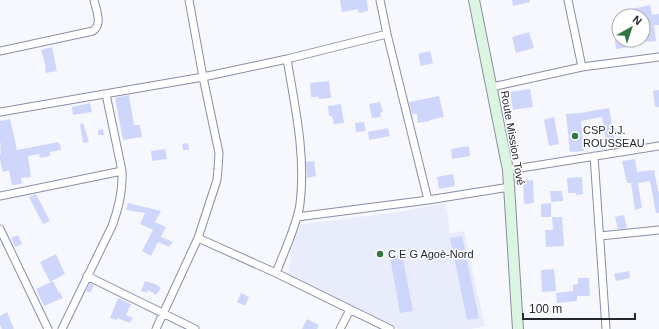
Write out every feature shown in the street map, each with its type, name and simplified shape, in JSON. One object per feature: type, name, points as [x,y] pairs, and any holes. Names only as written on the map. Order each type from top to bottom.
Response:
[{"type":"street","points":[[0,51],[93,30],[98,24],[94,0]]},
{"type":"street","points":[[156,329],[198,238],[217,180],[219,153],[203,77],[190,0]]},
{"type":"street","points":[[380,0],[428,200]]},
{"type":"street","name":"Route Mission Tové","points":[[474,0],[508,170],[518,329]]},
{"type":"street","points":[[568,0],[582,67]]},
{"type":"street","points":[[0,112],[203,77],[287,59],[387,34]]},
{"type":"street","points":[[492,87],[582,67],[659,56]]},
{"type":"street","points":[[276,273],[297,217],[300,204],[300,132],[287,59]]},
{"type":"street","points":[[62,329],[112,226],[122,194],[122,171],[106,94]]},
{"type":"street","points":[[508,170],[659,146]]},
{"type":"street","points":[[594,156],[606,329]]},
{"type":"street","points":[[0,196],[122,171]]},
{"type":"street","points":[[297,217],[428,200],[510,187]]},
{"type":"street","points":[[0,229],[48,329]]},
{"type":"street","points":[[600,236],[659,230]]},
{"type":"street","points":[[198,238],[276,273],[390,329]]},
{"type":"street","points":[[87,276],[195,329]]},
{"type":"street","points":[[340,329],[350,310]]},
{"type":"shaded area","name":"C E G Agoè-Nord","points":[[445,203],[450,233],[464,231],[485,326],[471,329],[398,329],[288,275],[296,225],[399,212]]},
{"type":"building","points":[[340,0],[367,0],[368,11],[359,13],[358,9],[342,12]]},
{"type":"building","points":[[512,0],[530,0],[530,2],[513,6]]},
{"type":"building","points":[[650,5],[651,8],[636,8]]},
{"type":"building","points":[[651,10],[652,15],[659,14],[659,25],[654,25],[656,41],[651,41]]},
{"type":"building","points":[[529,32],[534,48],[516,53],[512,37]]},
{"type":"building","points":[[52,47],[57,71],[46,73],[46,67],[41,50]]},
{"type":"building","points":[[430,51],[433,63],[421,66],[418,54]]},
{"type":"building","points":[[329,81],[331,98],[319,99],[319,97],[311,97],[310,83]]},
{"type":"building","points":[[530,89],[533,107],[513,110],[510,92]]},
{"type":"building","points":[[659,90],[659,107],[655,107],[653,91]]},
{"type":"building","points":[[129,95],[134,125],[140,125],[142,137],[123,140],[115,98]]},
{"type":"building","points":[[439,96],[444,117],[418,123],[417,114],[412,114],[409,102]]},
{"type":"building","points":[[380,102],[383,112],[380,113],[381,117],[372,118],[369,104]]},
{"type":"building","points":[[90,103],[92,112],[73,115],[72,107]]},
{"type":"building","points":[[341,104],[344,123],[334,124],[332,116],[329,116],[328,106]]},
{"type":"building","points":[[609,108],[615,140],[606,142],[602,117],[581,121],[584,151],[570,152],[566,114]]},
{"type":"building","points":[[554,117],[559,144],[549,146],[544,120]]},
{"type":"building","points":[[10,119],[17,150],[59,142],[60,144],[61,150],[50,152],[50,156],[40,158],[39,154],[28,156],[31,177],[21,178],[22,184],[12,185],[9,170],[3,172],[0,160],[0,121]]},
{"type":"building","points":[[364,122],[366,131],[356,132],[355,123]]},
{"type":"building","points":[[83,123],[89,142],[83,143],[80,124]]},
{"type":"building","points":[[388,128],[390,136],[369,140],[368,132]]},
{"type":"building","points":[[103,129],[104,135],[98,135],[98,130]]},
{"type":"building","points":[[188,143],[189,150],[183,150],[182,144]]},
{"type":"building","points":[[469,146],[470,156],[452,159],[451,149]]},
{"type":"building","points":[[165,149],[167,159],[152,161],[151,151]]},
{"type":"building","points":[[635,159],[637,172],[654,170],[659,191],[659,213],[656,213],[650,181],[638,183],[642,208],[635,210],[631,183],[627,183],[622,161]]},
{"type":"building","points":[[314,161],[316,176],[307,178],[306,162]]},
{"type":"building","points":[[453,174],[455,186],[439,189],[437,177]]},
{"type":"building","points":[[582,177],[583,194],[576,195],[576,193],[568,193],[567,178]]},
{"type":"building","points":[[533,180],[534,203],[524,204],[523,181]]},
{"type":"building","points":[[550,191],[562,191],[563,201],[551,202]]},
{"type":"building","points":[[36,194],[50,221],[43,224],[29,197]]},
{"type":"building","points":[[128,203],[161,211],[155,222],[166,227],[161,237],[173,242],[169,247],[158,242],[151,256],[142,251],[153,230],[140,224],[145,213],[126,210]]},
{"type":"building","points":[[551,203],[551,217],[541,217],[541,204]]},
{"type":"building","points":[[624,215],[627,228],[618,229],[615,217]]},
{"type":"building","points":[[552,217],[562,217],[564,246],[546,247],[545,230],[553,230]]},
{"type":"building","points":[[18,235],[22,244],[15,247],[11,238]]},
{"type":"building","points":[[462,236],[479,318],[467,320],[450,238]]},
{"type":"building","points":[[56,254],[65,274],[50,282],[40,262]]},
{"type":"building","points":[[402,254],[413,311],[400,313],[390,257]]},
{"type":"building","points":[[554,269],[556,291],[542,292],[541,270]]},
{"type":"building","points":[[629,271],[630,278],[616,281],[614,274]]},
{"type":"building","points":[[578,278],[589,278],[590,296],[577,296],[577,301],[557,303],[556,293],[573,291],[573,285],[578,284]]},
{"type":"building","points":[[53,281],[63,298],[44,306],[36,289]]},
{"type":"building","points":[[145,281],[155,284],[161,288],[156,295],[148,290],[147,293],[141,291]]},
{"type":"building","points":[[90,283],[94,285],[90,293],[86,291]]},
{"type":"building","points":[[241,293],[249,297],[245,306],[237,302]]},
{"type":"building","points":[[118,298],[131,304],[126,315],[133,318],[130,323],[117,318],[117,320],[110,318]]},
{"type":"building","points":[[7,312],[14,329],[2,329],[0,325],[0,316]]},
{"type":"building","points":[[307,319],[319,325],[317,329],[302,329]]},
{"type":"place","name":"CSP J.J. ROUSSEAU","points":[[575,136]]},
{"type":"place","name":"C E G Agoè-Nord","points":[[380,254]]}]
